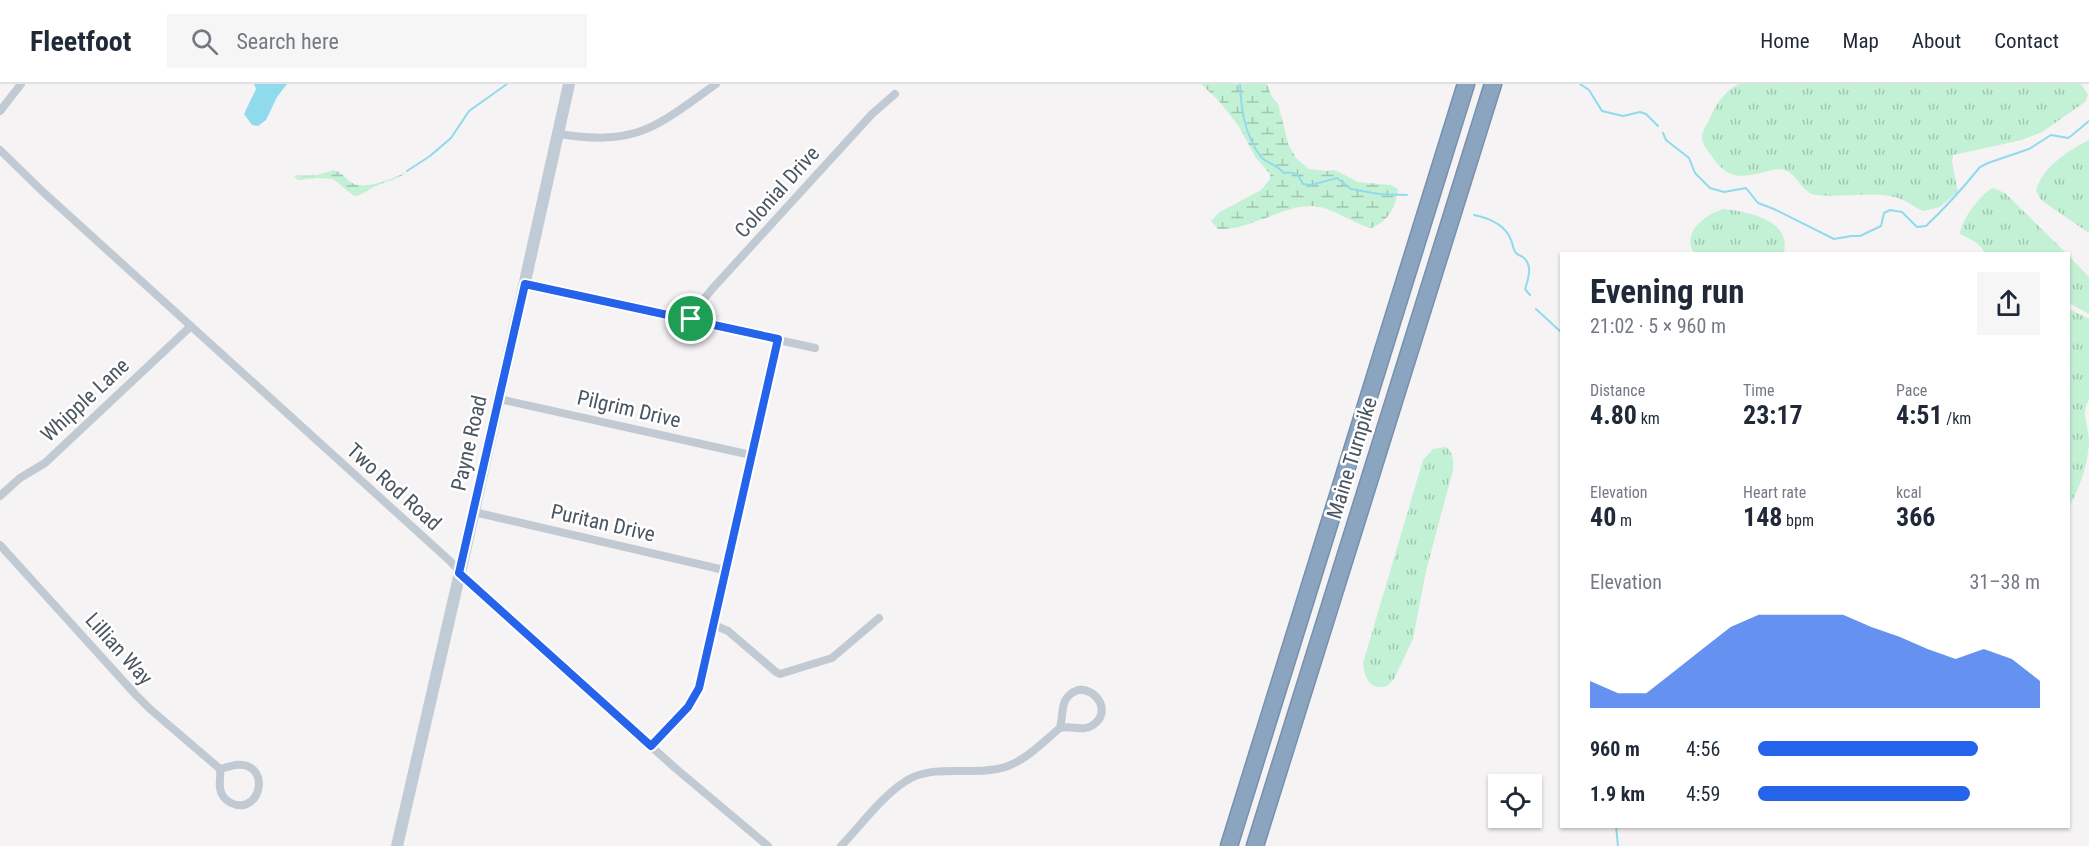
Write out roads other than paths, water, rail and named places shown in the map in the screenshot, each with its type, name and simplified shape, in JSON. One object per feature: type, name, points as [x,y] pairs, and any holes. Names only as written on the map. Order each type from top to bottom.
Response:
[{"type":"highway","name":"Maine Turnpike","points":[[1229,846],[1466,84]]},
{"type":"highway","name":"Maine Turnpike","points":[[1255,846],[1493,84]]},
{"type":"main road","name":"Payne Road","points":[[397,846],[569,84]]},
{"type":"street","points":[[0,111],[21,84]]},
{"type":"street","points":[[558,134],[601,139],[638,133],[664,120],[716,84]]},
{"type":"street","name":"Colonial Drive","points":[[691,319],[694,311],[713,288],[872,114],[895,93]]},
{"type":"street","name":"Two Rod Road","points":[[0,150],[42,191],[450,561],[459,573],[651,746],[768,846]]},
{"type":"street","points":[[525,284],[814,348]]},
{"type":"street","name":"Whipple Lane","points":[[0,496],[20,478],[45,463],[191,326]]},
{"type":"street","points":[[651,746],[695,697],[701,681],[724,570],[778,339]]},
{"type":"street","name":"Pilgrim Drive","points":[[499,399],[751,455]]},
{"type":"street","name":"Puritan Drive","points":[[474,512],[724,570]]},
{"type":"street","name":"Lillian Way","points":[[0,545],[135,694],[220,769]]},
{"type":"street","points":[[714,625],[728,631],[780,674],[832,658],[879,618]]},
{"type":"street","points":[[841,846],[888,796],[912,778],[925,774],[990,770],[1007,766],[1025,756],[1060,728],[1069,726],[1081,729],[1094,725],[1101,711],[1101,704],[1096,696],[1081,690],[1069,695],[1063,703],[1060,728]]},
{"type":"street","points":[[240,765],[252,769],[258,776],[260,785],[255,798],[239,805],[226,800],[220,789],[220,769],[240,765]]},
{"type":"water","points":[[254,84],[287,84],[277,97],[266,120],[258,126],[252,125],[244,114],[256,89]]},
{"type":"waterway","points":[[407,171],[430,156],[451,138],[469,111],[507,84]]},
{"type":"waterway","points":[[1240,84],[1241,104],[1251,140],[1261,157],[1284,173],[1296,174],[1303,184],[1311,185],[1337,178],[1351,189],[1379,194],[1407,195]]},
{"type":"waterway","points":[[1580,84],[1589,90],[1602,111],[1623,116],[1640,112],[1646,114],[1658,126]]},
{"type":"waterway","points":[[1663,133],[1666,140],[1689,158],[1695,173],[1710,188],[1724,192],[1746,188],[1758,203],[1834,239],[1860,236],[1881,226],[1884,213],[1890,210],[1902,212],[1917,227],[1926,226],[1980,167],[2029,149],[2051,135],[2068,138],[2089,121]]},
{"type":"waterway","points":[[1474,215],[1496,223],[1505,230],[1515,252],[1527,261],[1529,273],[1525,289],[1530,295]]},
{"type":"waterway","points":[[1536,309],[1560,331]]},
{"type":"waterway","points":[[1616,828],[1618,846]]}]
